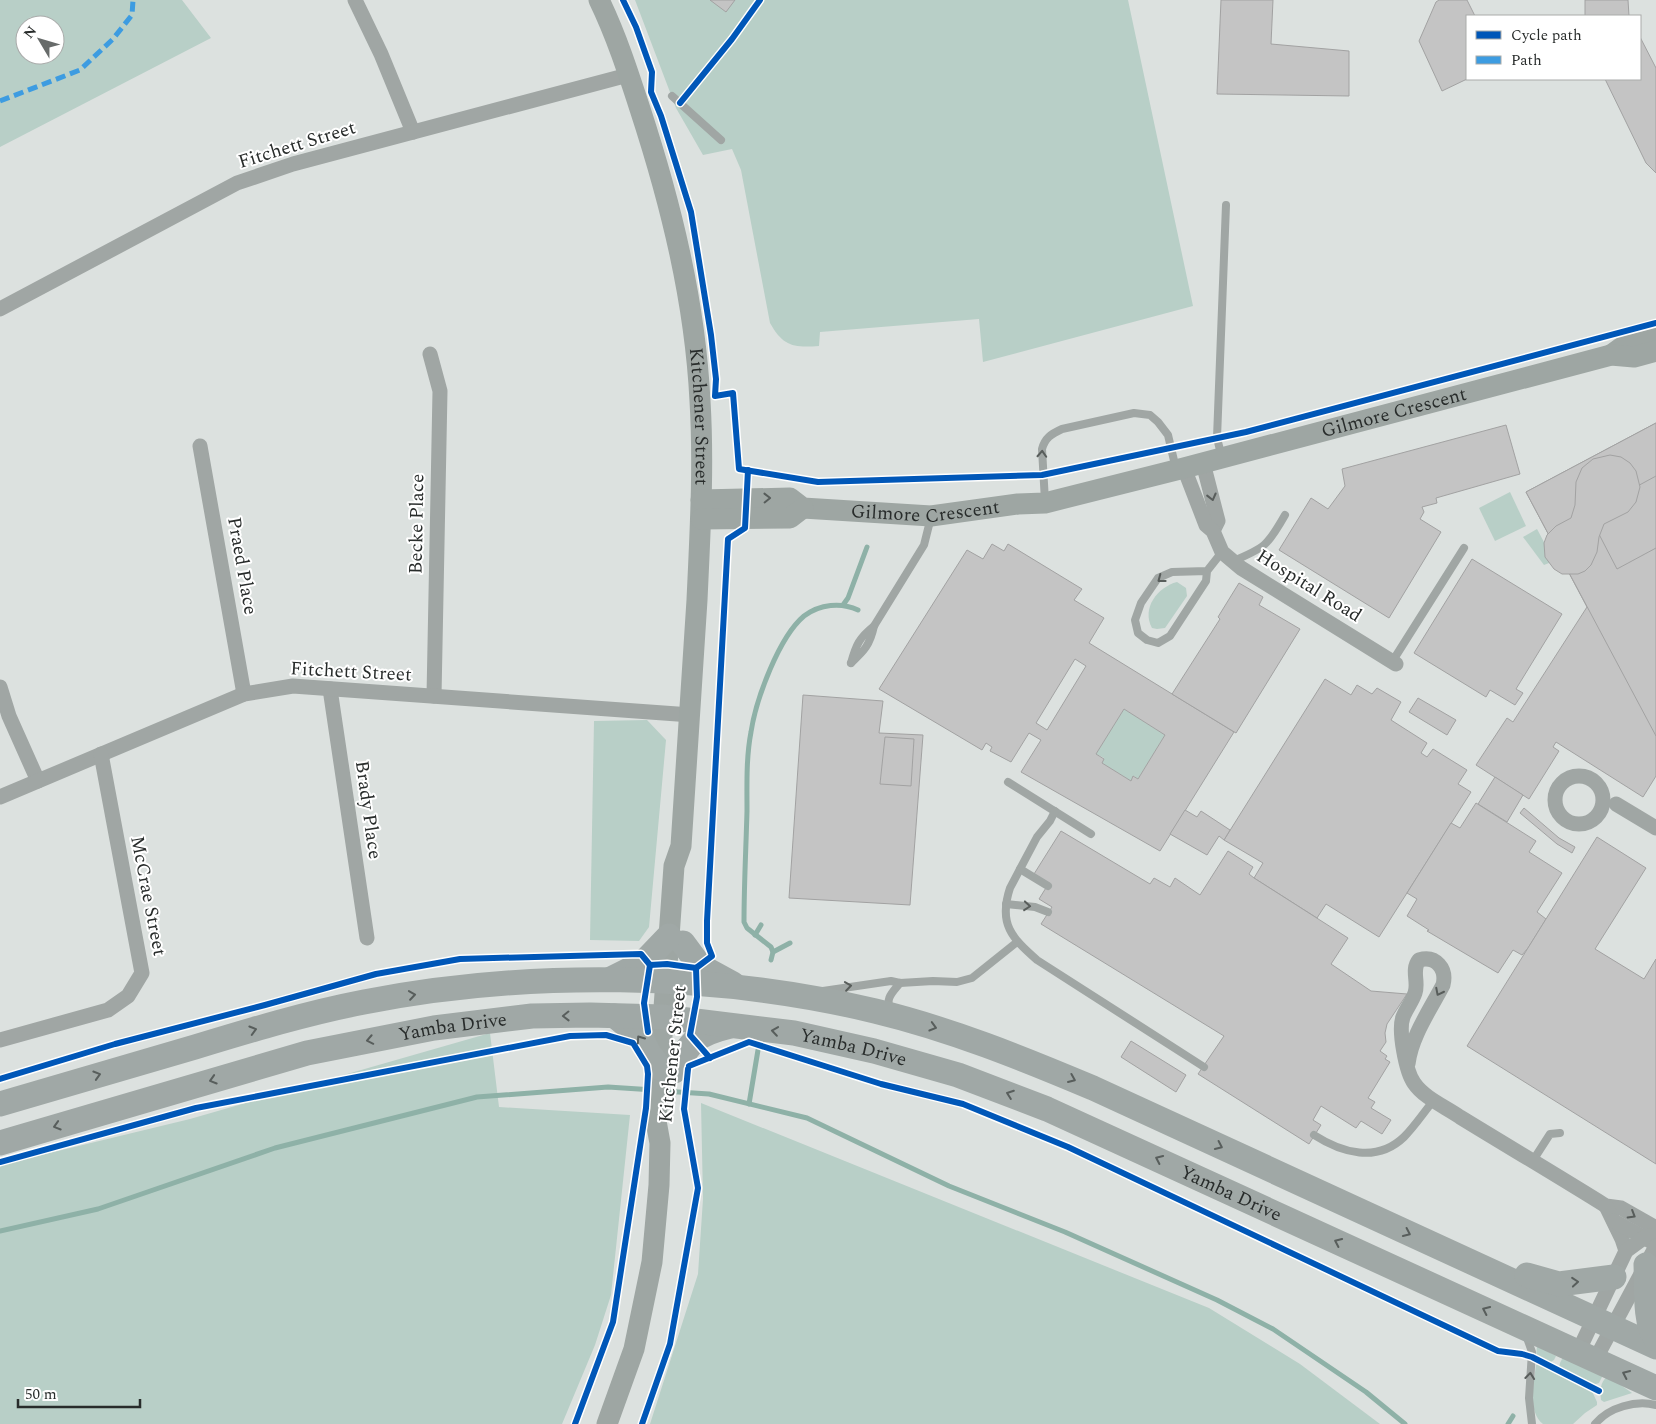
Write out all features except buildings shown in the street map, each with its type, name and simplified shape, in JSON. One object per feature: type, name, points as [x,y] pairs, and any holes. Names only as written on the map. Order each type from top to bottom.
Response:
[{"type":"main road","points":[[608,980],[646,960],[676,939],[700,966],[740,987]]},
{"type":"main road","name":"Yamba Drive","points":[[0,1104],[270,1025],[366,1002],[448,989],[512,983],[608,980],[740,987],[800,996],[875,1011],[961,1036],[1018,1056],[1093,1088],[1656,1347]]},
{"type":"main road","name":"Yamba Drive","points":[[0,1143],[266,1064],[346,1044],[434,1028],[532,1016],[614,1016],[670,1017],[794,1033],[874,1051],[958,1075],[1020,1097],[1094,1129],[1656,1388]]},
{"type":"main road","points":[[614,1016],[641,1037],[648,1052],[667,1069],[695,1041],[708,1031],[735,1025]]},
{"type":"main road","points":[[1649,1244],[1648,1314],[1653,1335],[1656,1339]]},
{"type":"main road","points":[[1477,1265],[1498,1263],[1524,1274],[1559,1284],[1614,1277]]},
{"type":"street","points":[[355,0],[381,54],[413,132]]},
{"type":"street","name":"Kitchener Street","points":[[599,0],[610,24],[654,152],[687,283],[700,398],[702,434],[701,510],[691,715],[681,846],[674,866],[676,939],[665,1097],[656,1121],[660,1143],[659,1185],[652,1262],[634,1350],[607,1424]]},
{"type":"street","name":"Fitchett Street","points":[[0,309],[236,183],[293,164],[628,75]]},
{"type":"street","name":"Gilmore Crescent","points":[[701,510],[790,498],[803,508],[931,516],[1018,504],[1045,503],[1611,356],[1634,357],[1655,342]]},
{"type":"street","name":"Becke Place","points":[[430,354],[440,391],[434,696]]},
{"type":"street","name":"Praed Place","points":[[200,446],[244,694]]},
{"type":"street","points":[[1196,465],[1206,525],[1213,531],[1227,556]]},
{"type":"street","name":"Hospital Road","points":[[1227,556],[1394,663]]},
{"type":"street","name":"Fitchett Street","points":[[0,797],[244,694],[293,686],[691,715]]},
{"type":"street","points":[[0,687],[9,716],[38,780]]},
{"type":"street","name":"Brady Place","points":[[330,689],[367,938]]},
{"type":"street","name":"McCrae Street","points":[[0,1040],[108,1010],[128,996],[142,973],[101,754]]},
{"type":"street","points":[[1577,776],[1584,776],[1597,784],[1601,791],[1602,807],[1592,820],[1585,823],[1569,822],[1558,811],[1555,796],[1563,782],[1577,776]]},
{"type":"street","points":[[1601,791],[1616,804],[1656,828]]},
{"type":"street","points":[[1598,814],[1616,804]]},
{"type":"street","points":[[1408,1064],[1409,1055],[1418,1034],[1443,985],[1444,979],[1441,967],[1436,962],[1428,959],[1419,960],[1416,964],[1417,986],[1400,1027],[1404,1055],[1414,1084],[1434,1100],[1532,1162],[1606,1206],[1621,1208],[1649,1244]]},
{"type":"street","points":[[1606,1206],[1614,1221],[1649,1244]]},
{"type":"street","points":[[1614,1221],[1649,1244]]},
{"type":"street","points":[[1586,1356],[1603,1324],[1614,1277],[1649,1244]]},
{"type":"street","points":[[1586,1356],[1649,1244]]},
{"type":"lane","points":[[672,96],[721,140]]},
{"type":"lane","points":[[1045,503],[1042,449],[1044,441],[1062,429],[1134,413],[1150,416],[1158,422],[1196,465],[1218,438],[1226,205]]},
{"type":"lane","points":[[1208,571],[1206,581],[1170,636],[1158,643],[1147,640],[1138,633],[1135,620],[1142,603],[1158,578],[1172,572],[1208,571],[1227,556],[1262,548],[1271,540],[1285,514]]},
{"type":"lane","points":[[874,626],[924,545],[931,516]]},
{"type":"lane","points":[[1394,663],[1464,548]]},
{"type":"lane","points":[[1008,782],[1091,834]]},
{"type":"lane","points":[[1055,811],[1050,821],[1037,837],[1010,888],[1006,904],[1011,934],[1017,942],[1038,960],[1204,1067]]},
{"type":"lane","points":[[1020,869],[1048,886]]},
{"type":"lane","points":[[1006,904],[1035,907],[1048,912]]},
{"type":"lane","points":[[800,996],[836,988],[878,982],[892,981],[900,983],[933,980],[957,982],[972,978],[1017,942]]},
{"type":"lane","points":[[900,983],[891,993],[888,1004],[890,1009],[905,1019]]},
{"type":"lane","points":[[1314,1135],[1327,1143],[1351,1152],[1375,1152],[1402,1138],[1434,1100]]},
{"type":"lane","points":[[1532,1162],[1550,1134],[1560,1133]]},
{"type":"lane","points":[[1521,1326],[1532,1352],[1529,1398],[1532,1424]]},
{"type":"lane","points":[[1595,1423],[1607,1414],[1626,1406],[1643,1403],[1656,1405]]},
{"type":"green space","points":[[0,0],[182,0],[211,38],[0,147]]},
{"type":"green space","points":[[635,0],[1128,0],[1193,306],[983,362],[979,319],[820,332],[819,346],[795,346],[784,341],[770,323],[741,170],[732,149],[703,155],[676,108]]},
{"type":"green space","points":[[1510,492],[1526,526],[1495,541],[1479,508]]},
{"type":"green space","points":[[1537,529],[1554,561],[1544,565],[1523,537]]},
{"type":"green space","points":[[1177,582],[1186,588],[1187,596],[1165,628],[1152,628],[1149,613],[1153,599],[1164,588]]},
{"type":"green space","points":[[1124,709],[1165,735],[1138,779],[1134,776],[1131,781],[1102,763],[1104,758],[1096,754]]},
{"type":"green space","points":[[647,720],[666,740],[649,927],[639,941],[590,940],[594,721]]},
{"type":"green space","points":[[490,1033],[499,1107],[630,1115],[611,1295],[595,1345],[562,1424],[0,1424],[0,1165],[190,1119]]},
{"type":"green space","points":[[701,1103],[1209,1308],[1300,1364],[1380,1424],[650,1424],[698,1274],[703,1199]]},
{"type":"green space","points":[[1537,1346],[1556,1356],[1554,1360],[1549,1363],[1536,1356]]},
{"type":"green space","points":[[1563,1357],[1601,1374],[1602,1377],[1599,1383],[1593,1385],[1559,1368]]},
{"type":"green space","points":[[1539,1363],[1591,1389],[1597,1405],[1573,1424],[1543,1424],[1535,1412],[1533,1404],[1536,1365]]},
{"type":"green space","points":[[1607,1377],[1632,1393],[1604,1402],[1601,1400],[1601,1390],[1603,1381]]},
{"type":"waterway","points":[[843,605],[848,598],[867,547]]},
{"type":"waterway","points":[[771,960],[773,952],[771,947],[747,928],[744,922],[748,762],[749,742],[754,718],[763,686],[778,653],[786,638],[804,616],[817,609],[838,605],[858,610]]},
{"type":"waterway","points":[[755,935],[761,925]]},
{"type":"waterway","points":[[773,952],[790,943]]},
{"type":"waterway","points":[[749,1104],[758,1050]]},
{"type":"waterway","points":[[0,1231],[98,1209],[275,1148],[477,1097],[608,1087],[654,1090]]},
{"type":"waterway","points":[[663,1091],[709,1094],[807,1118],[949,1186],[1065,1232],[1217,1300],[1273,1329],[1366,1392],[1405,1424]]},
{"type":"waterway","points":[[1508,1424],[1513,1416]]},
{"type":"marked path","points":[[0,101],[80,70],[113,39],[132,15],[133,0]]},
{"type":"cycle path","points":[[623,0],[636,27],[652,72],[651,92],[661,116],[691,212],[711,335],[716,379],[715,396],[733,393],[739,469],[818,482],[1042,475],[1246,432],[1656,323]]},
{"type":"cycle path","points":[[680,103],[732,39],[760,0]]},
{"type":"cycle path","points":[[650,965],[667,964],[696,968],[712,956],[707,943],[707,921],[728,539],[745,528],[748,470]]},
{"type":"cycle path","points":[[0,1079],[115,1044],[376,974],[460,959],[641,954],[650,965]]},
{"type":"cycle path","points":[[648,1032],[644,1003],[650,965]]},
{"type":"cycle path","points":[[696,968],[697,997],[690,1035],[710,1058]]},
{"type":"cycle path","points":[[0,1162],[196,1108],[570,1036],[606,1035],[633,1043],[647,1066],[646,1108],[613,1322],[575,1424]]},
{"type":"cycle path","points":[[689,1066],[749,1042],[881,1084],[963,1104],[1068,1147],[1498,1351],[1532,1357],[1599,1391]]},
{"type":"cycle path","points":[[642,1424],[670,1344],[698,1188],[684,1109],[688,1069]]}]
